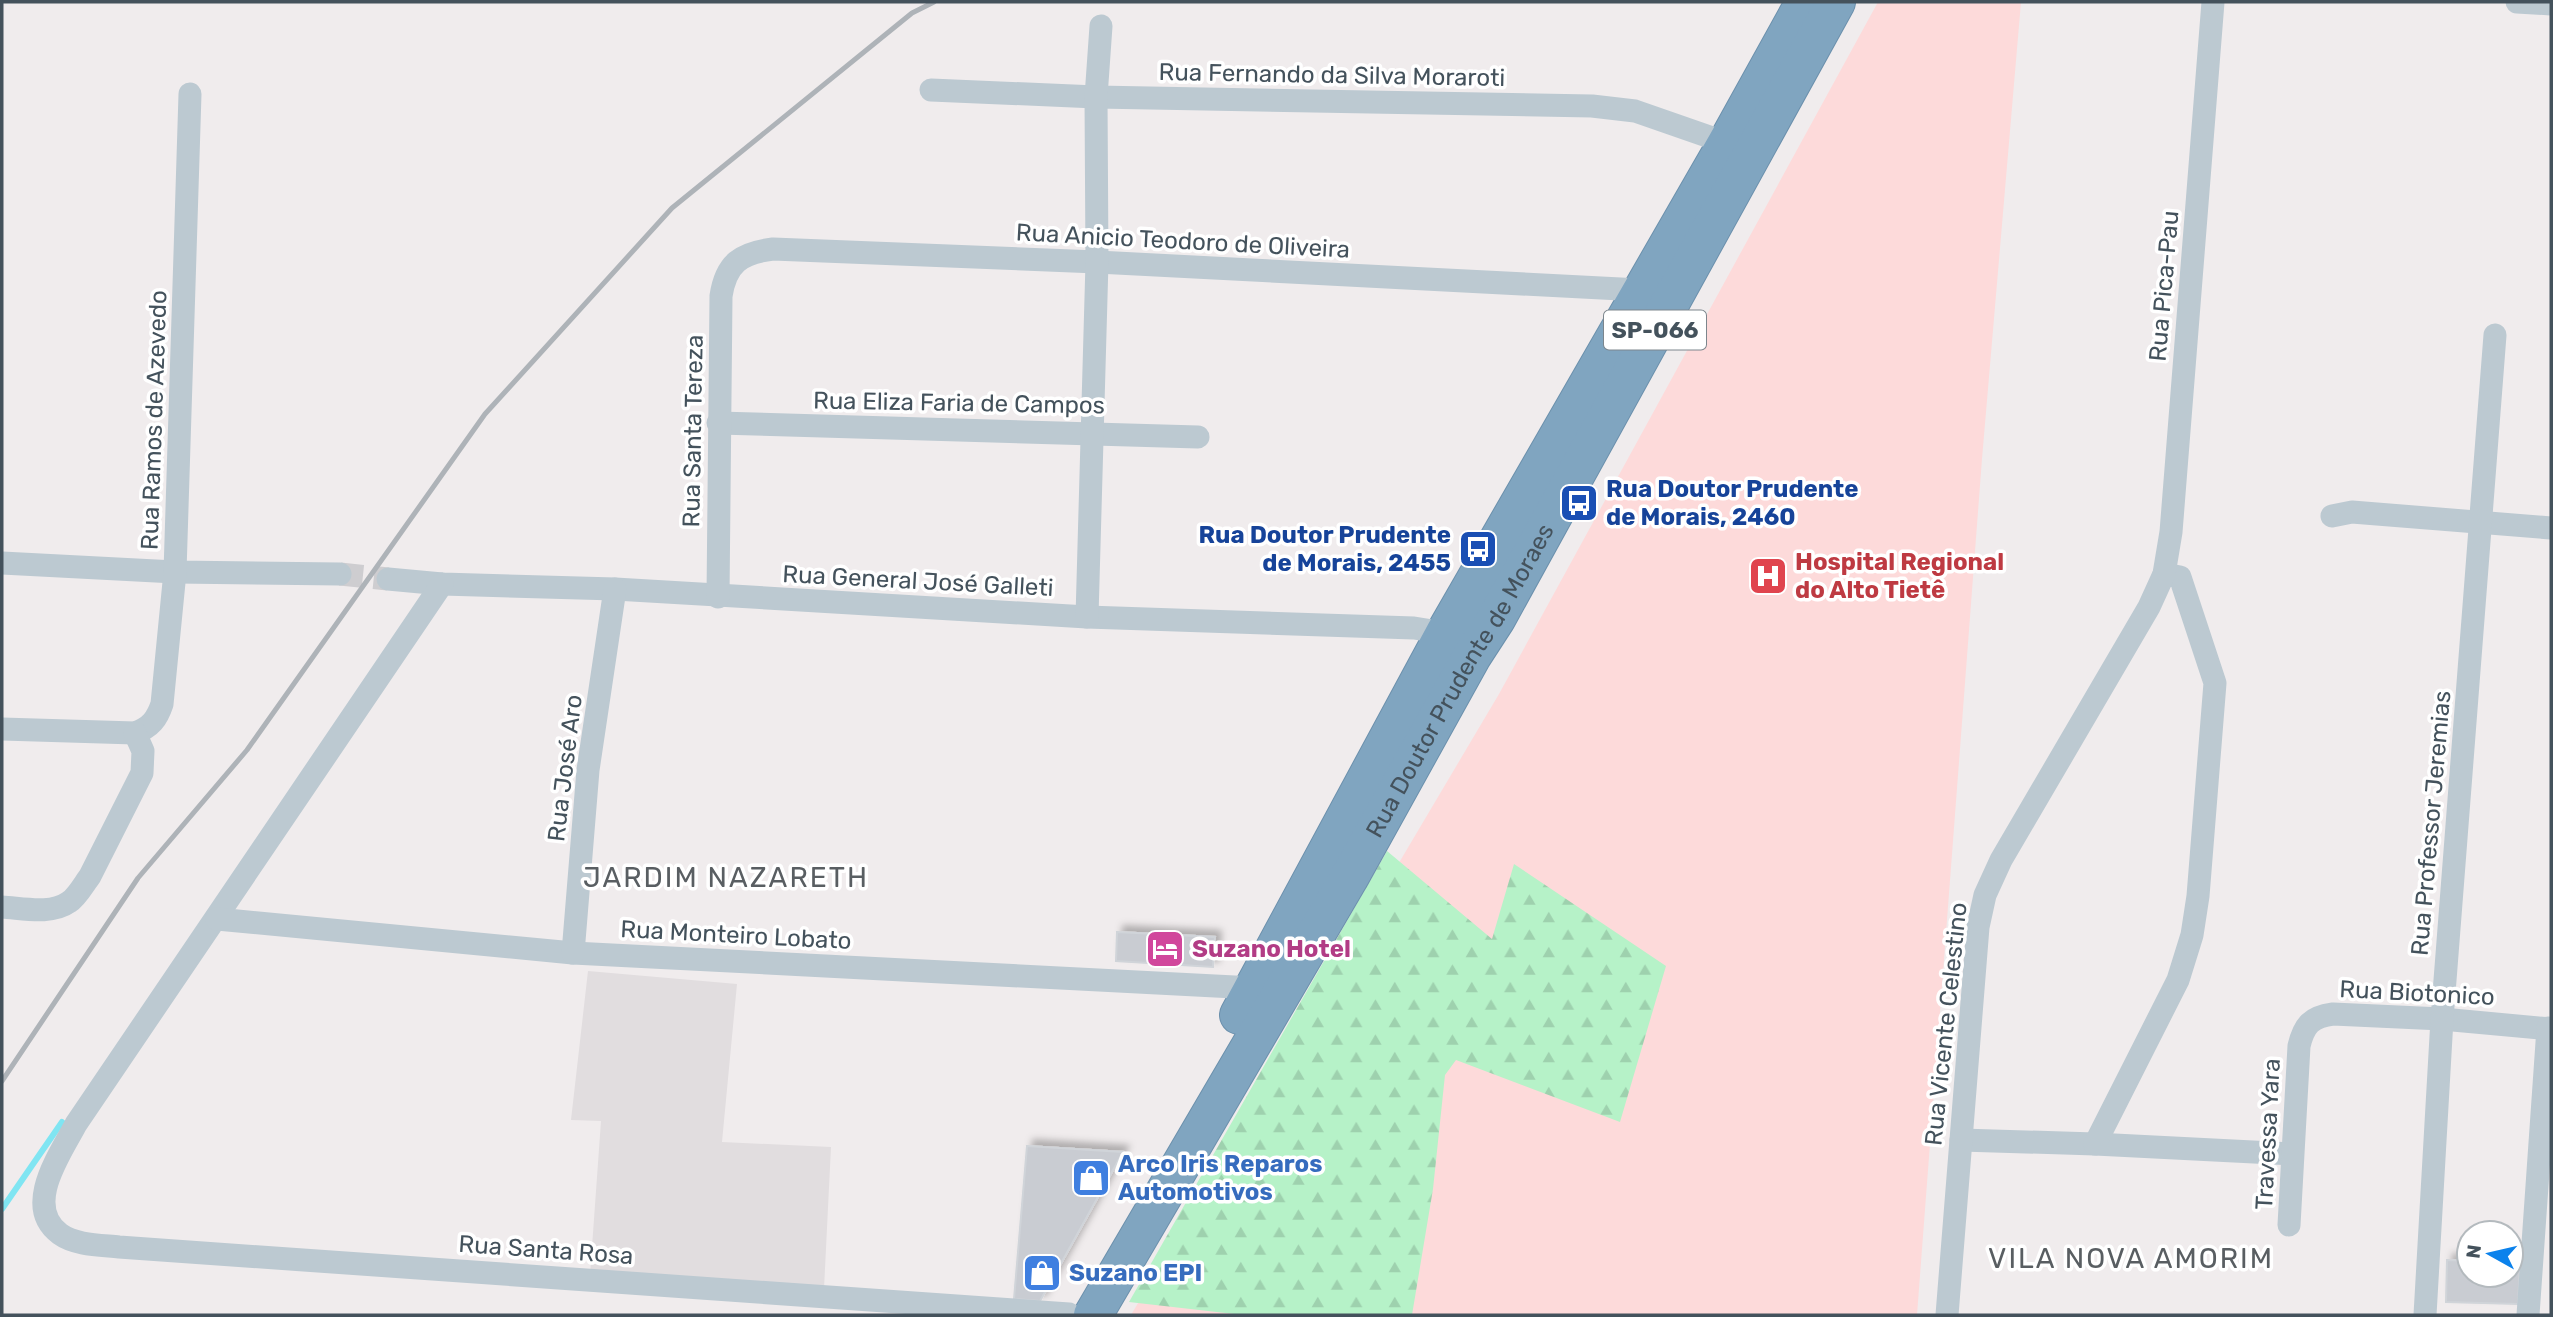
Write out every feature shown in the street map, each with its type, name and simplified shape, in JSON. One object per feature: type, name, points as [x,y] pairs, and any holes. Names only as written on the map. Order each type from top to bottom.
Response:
[{"type":"highway","name":"Rua Doutor Prudente de Moraes","points":[[1077,1315],[1349,878],[1459,645],[1640,290],[1727,143],[1805,2]]},
{"type":"highway","name":"Rua Doutor Prudente de Moraes","points":[[1077,1315],[1254,988],[1459,645],[1509,595],[1836,2]]},
{"type":"street","name":"Rua Pica-Pau","points":[[2164,574],[2171,532],[2213,2]]},
{"type":"street","points":[[2517,2],[2551,4]]},
{"type":"street","points":[[1087,617],[1097,262],[1096,97],[1101,26]]},
{"type":"street","name":"Rua Fernando da Silva Moraroti","points":[[931,90],[1096,97],[1592,106],[1635,111],[1727,143]]},
{"type":"street","name":"Rua Ramos de Azevedo","points":[[135,733],[148,728],[157,718],[162,704],[175,572],[190,94]]},
{"type":"street","name":"Rua Anicio Teodoro de Oliveira","points":[[729,268],[754,251],[773,249],[1097,262],[1640,290]]},
{"type":"street","name":"Rua Santa Tereza","points":[[718,597],[721,296],[723,281],[729,268]]},
{"type":"street","name":"Rua Professor Jeremias","points":[[2425,1315],[2442,1019],[2495,335]]},
{"type":"street","name":"Rua Eliza Faria de Campos","points":[[718,424],[1198,438]]},
{"type":"street","points":[[2332,516],[2352,512],[2551,528]]},
{"type":"street","points":[[2,563],[175,572],[340,574]]},
{"type":"street","name":"Rua Vicente Celestino","points":[[1947,1315],[1978,927],[1985,895],[2001,860],[2150,607],[2164,574]]},
{"type":"street","points":[[2095,1144],[2178,980],[2192,936],[2198,896],[2215,683],[2180,577],[2164,574]]},
{"type":"street","name":"Rua General José Galleti","points":[[388,579],[442,584],[615,589],[1087,617],[1414,628],[1459,645]]},
{"type":"street","points":[[217,919],[442,584]]},
{"type":"street","name":"Rua José Aro","points":[[573,953],[588,770],[615,589]]},
{"type":"street","points":[[2,729],[135,733],[143,751],[142,773],[90,876],[69,902],[46,909],[2,907]]},
{"type":"street","name":"Rua Monteiro Lobato","points":[[217,919],[573,953],[1254,988]]},
{"type":"street","name":"Rua Santa Rosa","points":[[217,919],[76,1124],[49,1174],[43,1200],[47,1218],[59,1234],[82,1242],[118,1247],[1077,1315]]},
{"type":"street","name":"Rua Biotonico","points":[[2299,1046],[2303,1030],[2309,1021],[2333,1014],[2550,1028]]},
{"type":"street","points":[[2528,1315],[2550,1028]]},
{"type":"street","name":"Travessa Yara","points":[[2289,1225],[2299,1046]]},
{"type":"street","points":[[1961,1140],[2292,1154]]},
{"type":"shaded area","name":"Hospital Regional do Alto Tietê","points":[[1878,2],[2021,2],[1982,459],[1917,1315],[1131,1315],[1499,694]]},
{"type":"shaded area","points":[[588,971],[737,984],[722,1142],[831,1147],[824,1289],[590,1275],[601,1121],[571,1120]]},
{"type":"green space","points":[[1387,851],[1492,939],[1514,864],[1666,966],[1620,1122],[1456,1060],[1445,1075],[1433,1189],[1412,1315],[1243,1315],[1129,1302]]},
{"type":"building","name":"Suzano Hotel","points":[[1117,932],[1215,937],[1213,967],[1116,961]]},
{"type":"building","points":[[1027,1146],[1123,1152],[1040,1301],[1014,1299]]},
{"type":"building","points":[[2447,1260],[2455,1260],[2455,1289],[2519,1289],[2518,1304],[2446,1302]]},
{"type":"waterway","points":[[2,1209],[62,1122]]},
{"type":"tunnel","points":[[340,574],[388,579]]},
{"type":"railway","points":[[2,1081],[138,878],[247,750],[485,414],[672,208],[912,13],[934,2]]},
{"type":"place","name":"Rua Doutor Prudente de Morais, 2460","points":[[1579,503]]},
{"type":"place","name":"Rua Doutor Prudente de Morais, 2455","points":[[1478,549]]},
{"type":"place","name":"Hospital Regional do Alto Tietê","points":[[1768,576]]},
{"type":"place","name":"Suzano Hotel","points":[[1165,949]]},
{"type":"place","name":"Arco Iris Reparos Automotivos","points":[[1091,1178]]},
{"type":"place","name":"Suzano EPI","points":[[1042,1273]]},
{"type":"district","name":"JARDIM NAZARETH","points":[[726,877]]},
{"type":"district","name":"VILA NOVA AMORIM","points":[[2131,1258]]}]
